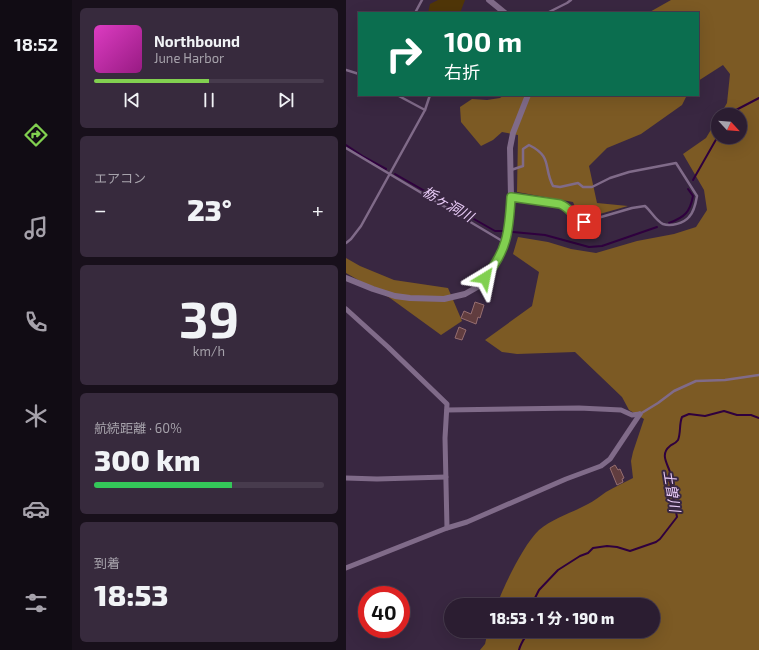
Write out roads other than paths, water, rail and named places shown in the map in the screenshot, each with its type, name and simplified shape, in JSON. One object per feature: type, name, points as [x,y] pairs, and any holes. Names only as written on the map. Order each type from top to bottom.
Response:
[{"type":"street","points":[[489,0],[504,12]]},
{"type":"street","points":[[346,278],[395,296],[444,299],[465,294],[479,286],[500,256],[505,242],[510,222],[510,148],[513,134],[528,96]]},
{"type":"street","points":[[346,309],[447,404],[445,438],[447,528]]},
{"type":"street","points":[[447,410],[579,408],[621,410],[632,415],[640,414]]},
{"type":"street","points":[[346,568],[447,528],[468,522],[566,479],[601,466],[610,459],[640,414]]},
{"type":"street","points":[[346,478],[377,479],[446,477]]},
{"type":"lane","points":[[416,12],[422,0]]},
{"type":"lane","points":[[549,12],[571,0]]},
{"type":"lane","points":[[346,70],[358,74]]},
{"type":"lane","points":[[399,96],[425,110]]},
{"type":"lane","points":[[346,244],[361,226],[425,110],[430,96]]},
{"type":"lane","points":[[510,170],[523,166],[523,149],[529,145],[540,150],[546,160],[549,178],[553,186],[560,187],[578,183],[583,187],[592,187],[610,178],[629,172],[676,163],[697,196],[696,203],[689,217],[682,222],[670,226],[661,224],[645,206],[632,208],[584,222],[577,219],[567,207],[560,204],[511,197]]},
{"type":"lane","points":[[346,148],[505,242]]},
{"type":"lane","points":[[640,414],[674,391],[696,381],[725,380],[759,375]]},
{"type":"waterway","name":"栃ヶ洞川","points":[[740,108],[759,98]]},
{"type":"waterway","name":"栃ヶ洞川","points":[[693,180],[713,144]]},
{"type":"waterway","name":"栃ヶ洞川","points":[[346,145],[386,169]]},
{"type":"waterway","name":"栃ヶ洞川","points":[[395,174],[495,231],[502,231]]},
{"type":"waterway","name":"栃ヶ洞川","points":[[669,223],[683,216],[688,210],[693,196],[688,189]]},
{"type":"waterway","name":"栃ヶ洞川","points":[[513,232],[545,235],[589,247],[602,246],[657,227]]},
{"type":"waterway","name":"土曽川","points":[[535,598],[539,590],[558,570],[580,556],[588,553],[593,548],[607,546],[630,551],[656,542],[660,539],[677,517],[670,481],[668,480],[670,472],[666,462],[665,452],[678,440],[682,417],[689,414],[705,416],[724,411],[737,415],[751,415],[759,418]]},
{"type":"waterway","name":"土曽川","points":[[519,650],[525,638]]}]
